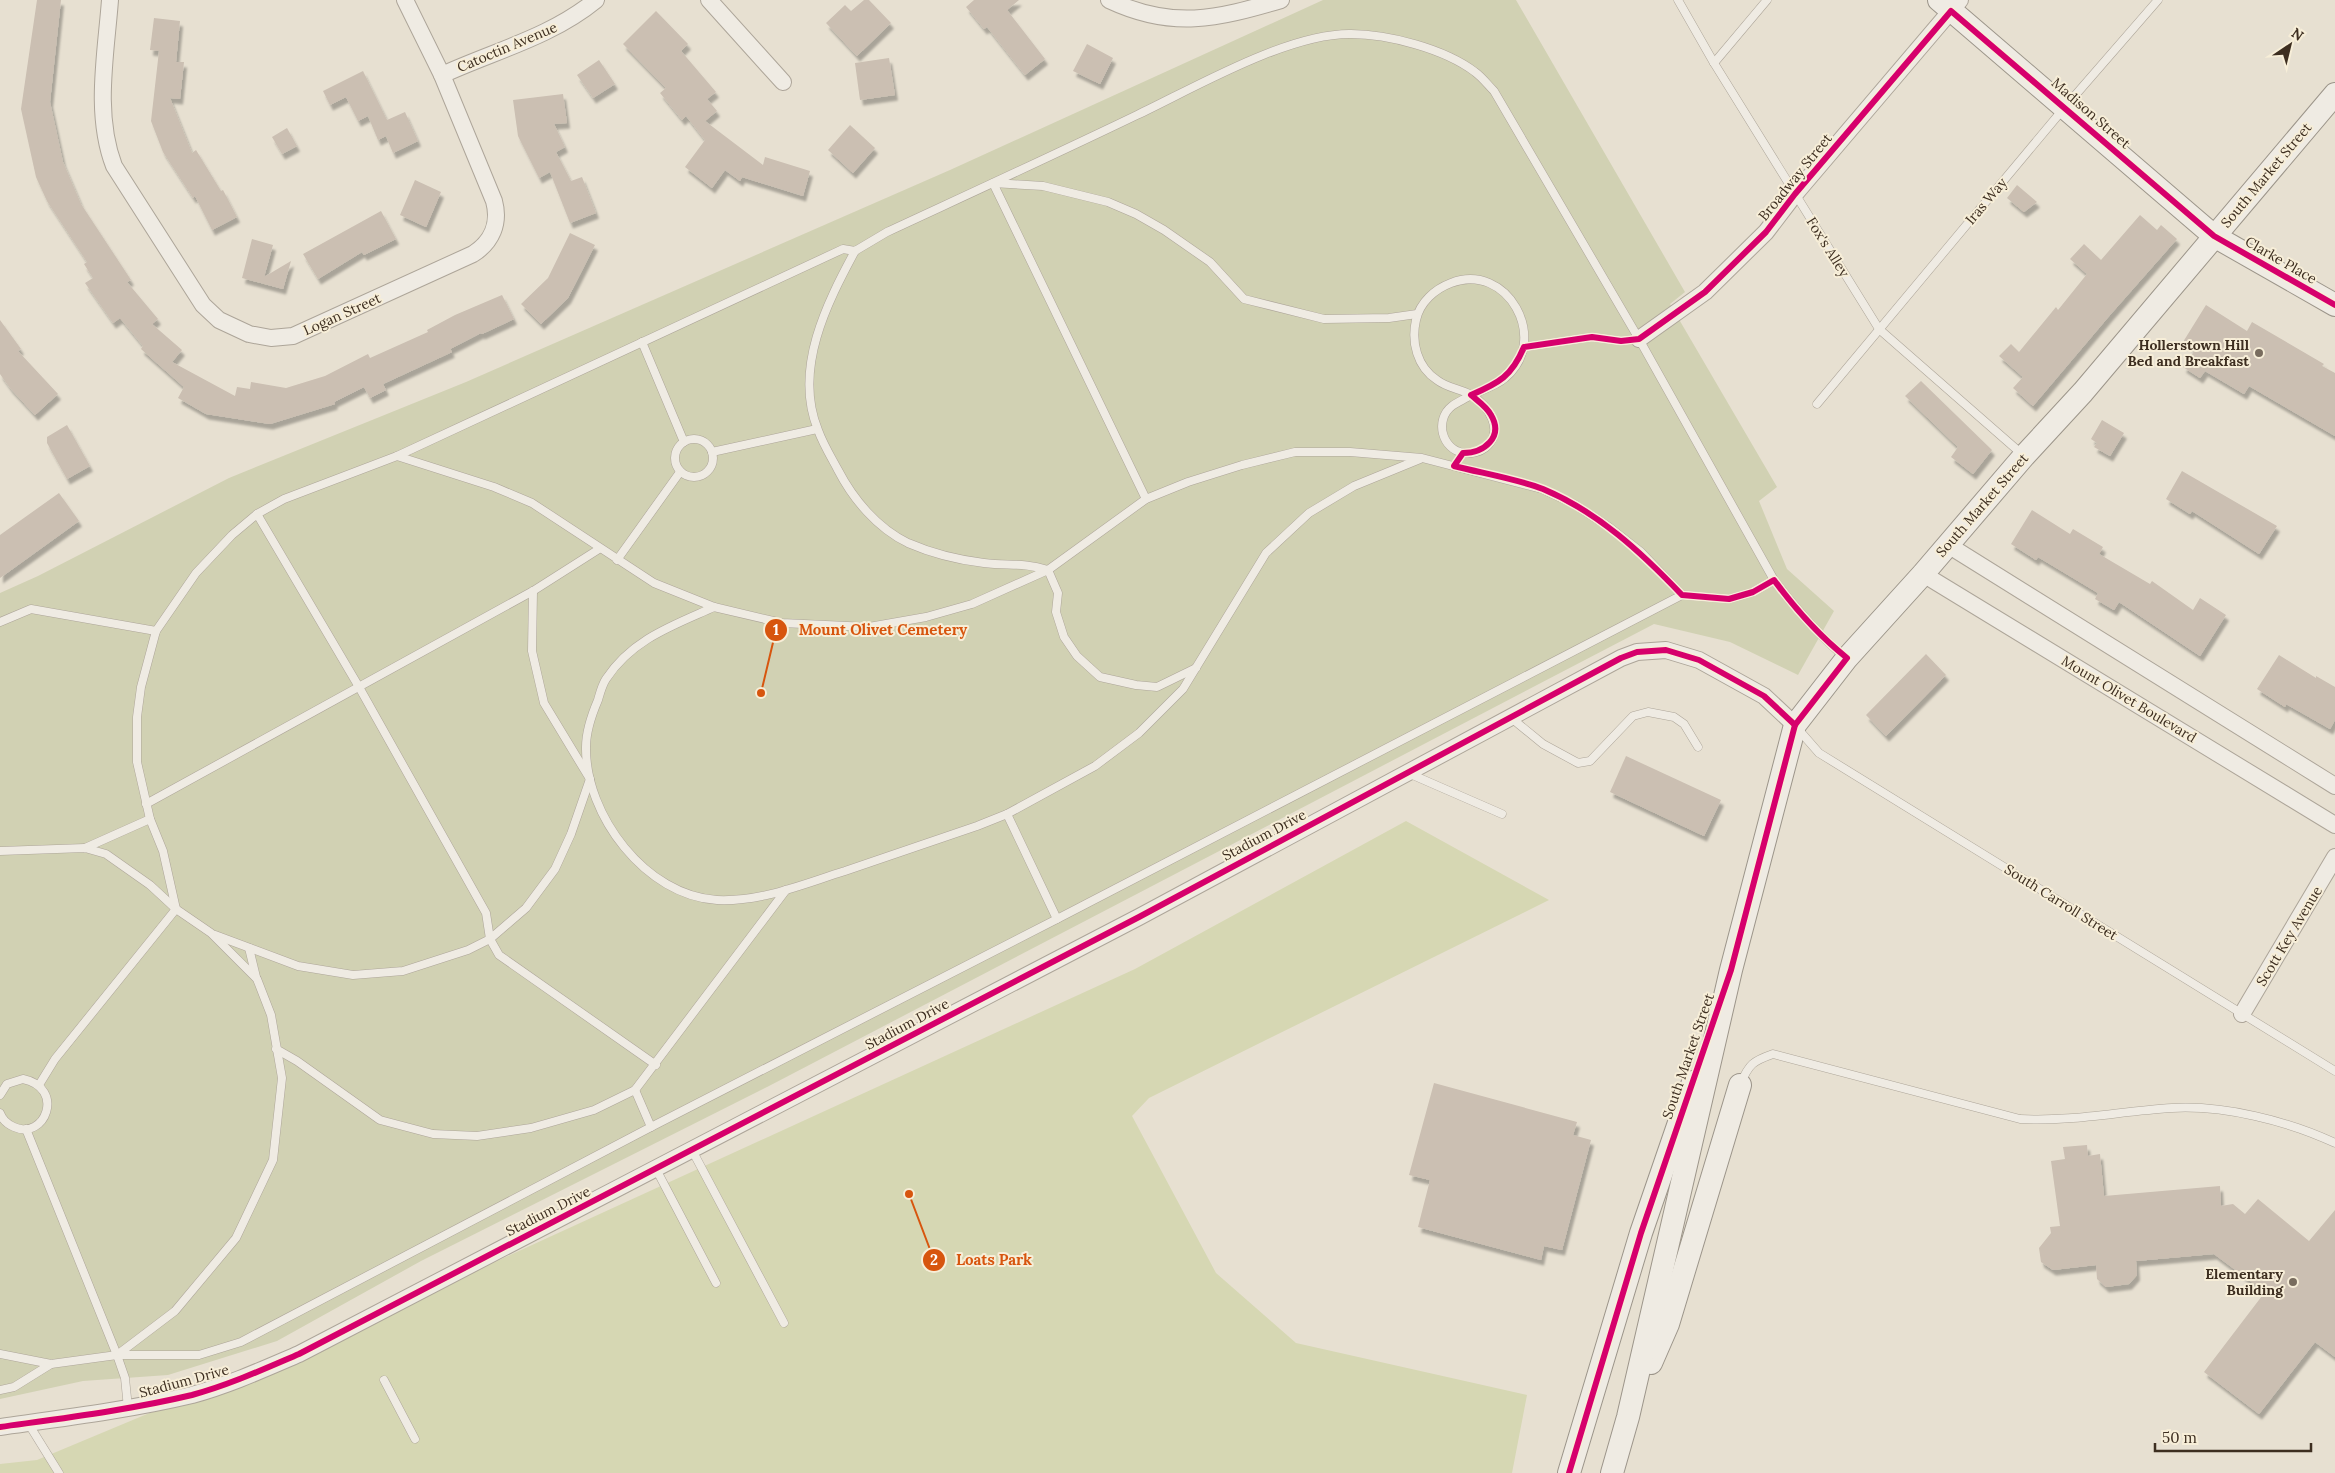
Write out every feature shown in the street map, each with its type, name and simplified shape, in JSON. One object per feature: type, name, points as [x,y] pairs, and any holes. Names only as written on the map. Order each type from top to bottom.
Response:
[{"type":"main road","name":"Madison Street","points":[[1950,4],[2214,236]]},
{"type":"main road","name":"South Market Street","points":[[1612,1473],[1628,1417],[1731,970],[1795,725],[1847,658],[1923,574],[2024,456],[2083,392],[2335,94]]},
{"type":"main road","name":"Clarke Place","points":[[2214,236],[2335,305]]},
{"type":"main road","name":"South Market Street","points":[[1569,1473],[1641,1233],[1731,970]]},
{"type":"main road","points":[[1628,1417],[1668,1324],[1740,1085]]},
{"type":"street","name":"Logan Street","points":[[110,0],[103,120],[108,151],[114,166],[203,305],[228,326],[260,337],[282,337],[304,333],[473,254],[490,239],[497,217],[494,201],[442,75],[405,0]]},
{"type":"street","name":"Catoctin Avenue","points":[[442,75],[552,30],[580,13],[596,0]]},
{"type":"street","points":[[709,0],[783,82]]},
{"type":"street","points":[[1109,0],[1127,8],[1170,18],[1192,19],[1216,18],[1281,0]]},
{"type":"street","name":"Broadway Street","points":[[1639,339],[1706,292],[1766,232],[1950,4]]},
{"type":"street","points":[[1948,545],[2335,786]]},
{"type":"street","name":"Mount Olivet Boulevard","points":[[1923,574],[2335,825]]},
{"type":"street","name":"Stadium Drive","points":[[0,1427],[128,1408],[193,1394],[237,1380],[299,1354],[1139,917],[1621,658],[1637,652],[1666,650],[1699,660],[1764,696],[1795,725]]},
{"type":"street","name":"Scott Key Avenue","points":[[2242,1014],[2335,857]]},
{"type":"lane","name":"Fox's Alley","points":[[1678,0],[1714,63],[1879,329],[2024,456]]},
{"type":"lane","points":[[1714,63],[1767,0]]},
{"type":"lane","name":"Iras Way","points":[[1817,404],[2065,107],[2158,0]]},
{"type":"lane","points":[[1198,667],[1157,687],[1136,685],[1100,677],[1077,656],[1064,637],[1056,612],[1058,593],[1048,570],[1028,564],[985,563],[942,555],[906,542],[875,519],[849,491],[817,429],[810,384],[811,360],[825,309],[855,251],[887,232],[1275,50],[1314,38],[1350,34],[1385,38],[1448,57],[1476,72],[1494,91],[1639,339],[1774,580],[1799,614],[1820,636],[1847,658]]},
{"type":"lane","points":[[993,183],[1043,186],[1108,202],[1136,214],[1164,230],[1210,262],[1244,299],[1324,319],[1390,318],[1417,314]]},
{"type":"lane","points":[[993,183],[1146,500]]},
{"type":"lane","points":[[176,909],[163,851],[150,819],[137,762],[137,717],[141,687],[156,631],[196,573],[232,535],[256,514],[284,499],[398,456],[843,249],[855,251]]},
{"type":"lane","points":[[1417,314],[1414,332],[1416,350],[1424,367],[1436,380],[1472,395],[1492,415],[1495,426],[1492,438],[1486,448],[1475,453],[1463,453],[1452,448],[1445,439],[1442,428],[1444,416],[1451,407],[1472,395],[1505,378],[1517,364],[1524,347],[1525,329],[1520,311],[1509,296],[1494,285],[1477,280],[1458,280],[1441,287],[1427,298],[1417,314]]},
{"type":"lane","points":[[1524,347],[1592,337],[1621,341],[1639,339]]},
{"type":"lane","points":[[642,342],[684,442]]},
{"type":"lane","points":[[712,452],[817,429]]},
{"type":"lane","points":[[688,439],[698,439],[707,444],[712,452],[713,462],[708,471],[699,476],[689,476],[680,472],[675,463],[675,453],[688,439]]},
{"type":"lane","points":[[398,456],[494,486],[532,504],[654,583],[714,607],[782,623],[869,627],[926,617],[972,604],[1048,570],[1146,500],[1188,482],[1242,465],[1295,452],[1350,452],[1422,458],[1542,488],[1574,504],[1641,552],[1682,595]]},
{"type":"lane","points":[[1454,466],[1463,453]]},
{"type":"lane","points":[[714,607],[649,636],[627,654],[606,680],[591,717],[586,747],[590,779],[603,817],[625,850],[654,876],[686,895],[717,900],[759,898],[977,826],[1007,814],[1095,766],[1139,733],[1183,689],[1266,553],[1308,514],[1354,486],[1422,458]]},
{"type":"lane","points":[[617,560],[680,472]]},
{"type":"lane","points":[[256,514],[359,687],[486,913],[490,939],[499,955],[656,1064]]},
{"type":"lane","points":[[146,804],[533,591],[599,549]]},
{"type":"lane","points":[[0,1354],[51,1364],[117,1355],[199,1355],[242,1342],[651,1127],[1057,920],[1682,595],[1729,599],[1752,592],[1774,580]]},
{"type":"lane","points":[[533,591],[532,651],[544,703],[590,779]]},
{"type":"lane","points":[[0,622],[31,608],[156,631]]},
{"type":"lane","points":[[1510,717],[1543,744],[1578,763],[1590,761],[1633,716],[1648,712],[1674,717],[1684,724],[1698,747]]},
{"type":"lane","name":"South Carroll Street","points":[[1795,725],[1819,753],[2335,1070]]},
{"type":"lane","points":[[1406,772],[1502,814]]},
{"type":"lane","points":[[211,933],[298,966],[354,975],[403,971],[468,950],[490,939],[526,908],[555,868],[571,834],[590,779]]},
{"type":"lane","points":[[1007,814],[1057,920]]},
{"type":"lane","points":[[84,848],[150,819]]},
{"type":"lane","points":[[0,851],[84,848],[106,854],[150,885],[176,909],[211,933],[257,979]]},
{"type":"lane","points":[[276,1049],[297,1061],[380,1120],[433,1134],[477,1136],[531,1128],[594,1110],[635,1090],[786,890]]},
{"type":"lane","points":[[32,1080],[55,1059],[176,909]]},
{"type":"lane","points":[[117,1355],[175,1311],[236,1238],[273,1160],[282,1078],[271,1015],[257,979],[249,948]]},
{"type":"lane","points":[[1740,1085],[1747,1068],[1756,1060],[1773,1054],[2020,1119],[2048,1120],[2174,1108],[2214,1110],[2263,1119],[2310,1131],[2335,1143]]},
{"type":"lane","points":[[40,1085],[55,1059]]},
{"type":"lane","points":[[0,1095],[7,1084],[15,1080],[32,1080],[40,1085],[45,1092],[48,1102],[43,1120],[35,1126],[26,1129],[8,1124],[0,1113]]},
{"type":"lane","points":[[635,1090],[651,1127]]},
{"type":"lane","points":[[26,1129],[117,1355],[124,1378],[128,1408]]},
{"type":"lane","points":[[692,1150],[784,1323]]},
{"type":"lane","points":[[656,1169],[716,1283]]},
{"type":"lane","points":[[0,1390],[14,1387],[51,1364]]},
{"type":"lane","points":[[384,1380],[415,1439]]},
{"type":"lane","points":[[28,1423],[58,1473]]},
{"type":"green space","points":[[1323,0],[1516,0],[1685,292],[1670,304],[1777,487],[1759,501],[1787,569],[1834,611],[1798,675],[1730,642],[1654,624],[769,1086],[421,1261],[277,1341],[168,1375],[83,1381],[0,1399],[0,593],[38,576],[229,478],[466,382],[950,170]]},
{"type":"green space","points":[[1406,821],[1549,900],[1149,1098],[1132,1116],[1216,1273],[1296,1343],[1527,1395],[1512,1473],[0,1473],[0,1464],[37,1460],[322,1341],[1135,969]]},
{"type":"building","points":[[37,0],[61,0],[50,102],[63,162],[81,204],[131,280],[127,282],[158,319],[152,324],[182,350],[172,362],[235,396],[237,387],[250,389],[251,382],[286,388],[325,376],[368,354],[370,358],[428,332],[427,330],[455,315],[502,295],[514,319],[481,333],[450,349],[452,352],[383,384],[386,390],[370,398],[364,387],[334,402],[335,404],[270,424],[206,414],[178,398],[184,387],[141,349],[143,346],[120,318],[113,323],[85,283],[93,278],[84,264],[87,262],[47,201],[36,177],[21,109]]},
{"type":"building","points":[[864,0],[869,0],[891,23],[857,56],[826,23],[845,5],[851,11]]},
{"type":"building","points":[[974,0],[1019,0],[1007,10],[1045,59],[1025,75],[987,27],[984,29],[966,7]]},
{"type":"building","points":[[656,11],[688,44],[681,51],[716,92],[707,99],[717,111],[705,121],[763,165],[765,157],[810,171],[803,196],[742,177],[740,181],[725,170],[712,188],[685,167],[705,140],[686,116],[682,120],[660,93],[666,88],[623,44]]},
{"type":"building","points":[[154,18],[180,21],[176,62],[184,62],[180,99],[170,98],[192,153],[196,150],[221,191],[223,190],[237,217],[212,230],[195,196],[193,198],[163,152],[151,121],[159,51],[150,50]]},
{"type":"building","points":[[1087,44],[1113,58],[1100,84],[1073,71]]},
{"type":"building","points":[[889,58],[895,95],[860,100],[855,63]]},
{"type":"building","points":[[599,60],[615,84],[593,98],[577,75]]},
{"type":"building","points":[[363,71],[387,120],[405,112],[418,141],[393,153],[386,136],[378,140],[368,116],[358,121],[346,97],[330,105],[323,91]]},
{"type":"building","points":[[563,94],[567,123],[554,124],[565,147],[556,152],[571,181],[582,177],[596,213],[570,223],[550,172],[539,178],[518,136],[513,100]]},
{"type":"building","points":[[850,125],[875,148],[853,173],[828,150]]},
{"type":"building","points":[[287,128],[297,146],[282,154],[272,137]]},
{"type":"building","points":[[415,180],[441,192],[426,227],[400,215]]},
{"type":"building","points":[[2017,185],[2037,202],[2024,212],[2007,198]]},
{"type":"building","points":[[381,211],[396,239],[364,255],[362,252],[318,279],[303,254]]},
{"type":"building","points":[[2140,215],[2157,230],[2161,225],[2177,239],[2033,406],[2013,388],[2023,377],[1999,356],[2011,344],[2019,352],[2056,307],[2058,310],[2087,274],[2070,259],[2084,244],[2101,260]]},
{"type":"building","points":[[570,233],[595,245],[568,298],[541,324],[521,304],[548,278]]},
{"type":"building","points":[[252,239],[273,245],[264,277],[291,261],[283,289],[242,278]]},
{"type":"building","points":[[2206,305],[2247,331],[2252,322],[2324,364],[2322,366],[2335,373],[2335,436],[2249,386],[2244,394],[2205,371],[2200,378],[2183,367],[2195,350],[2183,342]]},
{"type":"building","points":[[0,320],[21,349],[18,351],[58,394],[35,415],[0,374]]},
{"type":"building","points":[[1921,381],[1992,450],[1973,474],[1951,457],[1958,447],[1905,396]]},
{"type":"building","points":[[2102,420],[2124,433],[2110,456],[2094,447],[2097,443],[2091,439]]},
{"type":"building","points":[[67,425],[90,466],[67,479],[47,443],[47,437]]},
{"type":"building","points":[[2182,471],[2277,526],[2259,554],[2192,511],[2190,514],[2166,499]]},
{"type":"building","points":[[59,493],[79,521],[0,578],[0,535]]},
{"type":"building","points":[[2032,510],[2070,534],[2073,529],[2103,547],[2099,554],[2150,584],[2152,581],[2193,610],[2200,598],[2226,615],[2200,656],[2119,602],[2114,610],[2095,599],[2098,593],[2038,557],[2036,560],[2011,544]]},
{"type":"building","points":[[1926,654],[1946,675],[1886,736],[1866,715]]},
{"type":"building","points":[[2279,655],[2316,678],[2316,676],[2335,687],[2335,720],[2330,729],[2286,704],[2285,707],[2257,689]]},
{"type":"building","points":[[1626,756],[1721,800],[1704,836],[1610,792]]},
{"type":"building","points":[[1434,1083],[1577,1122],[1573,1135],[1591,1140],[1562,1250],[1544,1246],[1541,1260],[1418,1227],[1430,1180],[1409,1175]]},
{"type":"building","name":"Elementary Building","points":[[2087,1145],[2088,1156],[2100,1154],[2104,1196],[2220,1186],[2221,1206],[2233,1204],[2245,1214],[2258,1199],[2309,1241],[2335,1210],[2335,1357],[2315,1342],[2259,1414],[2204,1372],[2265,1292],[2214,1254],[2136,1261],[2137,1275],[2129,1284],[2106,1287],[2097,1279],[2096,1265],[2053,1270],[2041,1262],[2039,1248],[2051,1233],[2050,1227],[2060,1226],[2051,1161],[2065,1159],[2063,1147]]},
{"type":"cycle path","points":[[1569,1473],[1641,1233],[1731,970],[1795,725],[1847,658],[1808,622],[1774,580],[1753,592],[1729,599],[1682,595],[1618,534],[1563,498],[1522,482],[1454,466],[1463,453],[1485,447],[1493,437],[1495,430],[1489,412],[1471,395],[1489,387],[1504,377],[1515,365],[1524,347],[1592,337],[1621,341],[1639,339],[1705,292],[1766,232],[1795,194],[1951,11],[2214,236],[2335,305]]},
{"type":"cycle path","points":[[0,1427],[72,1417],[192,1395],[233,1382],[299,1354],[1139,917],[1621,658],[1637,652],[1666,650],[1699,660],[1764,696],[1795,725]]},
{"type":"place","name":"Hollerstown Hill Bed and Breakfast","points":[[2259,353]]},
{"type":"place","name":"Mount Olivet Cemetery","points":[[761,693]]},
{"type":"place","name":"Loats Park","points":[[909,1194]]},
{"type":"place","name":"Elementary Building","points":[[2293,1282]]}]
